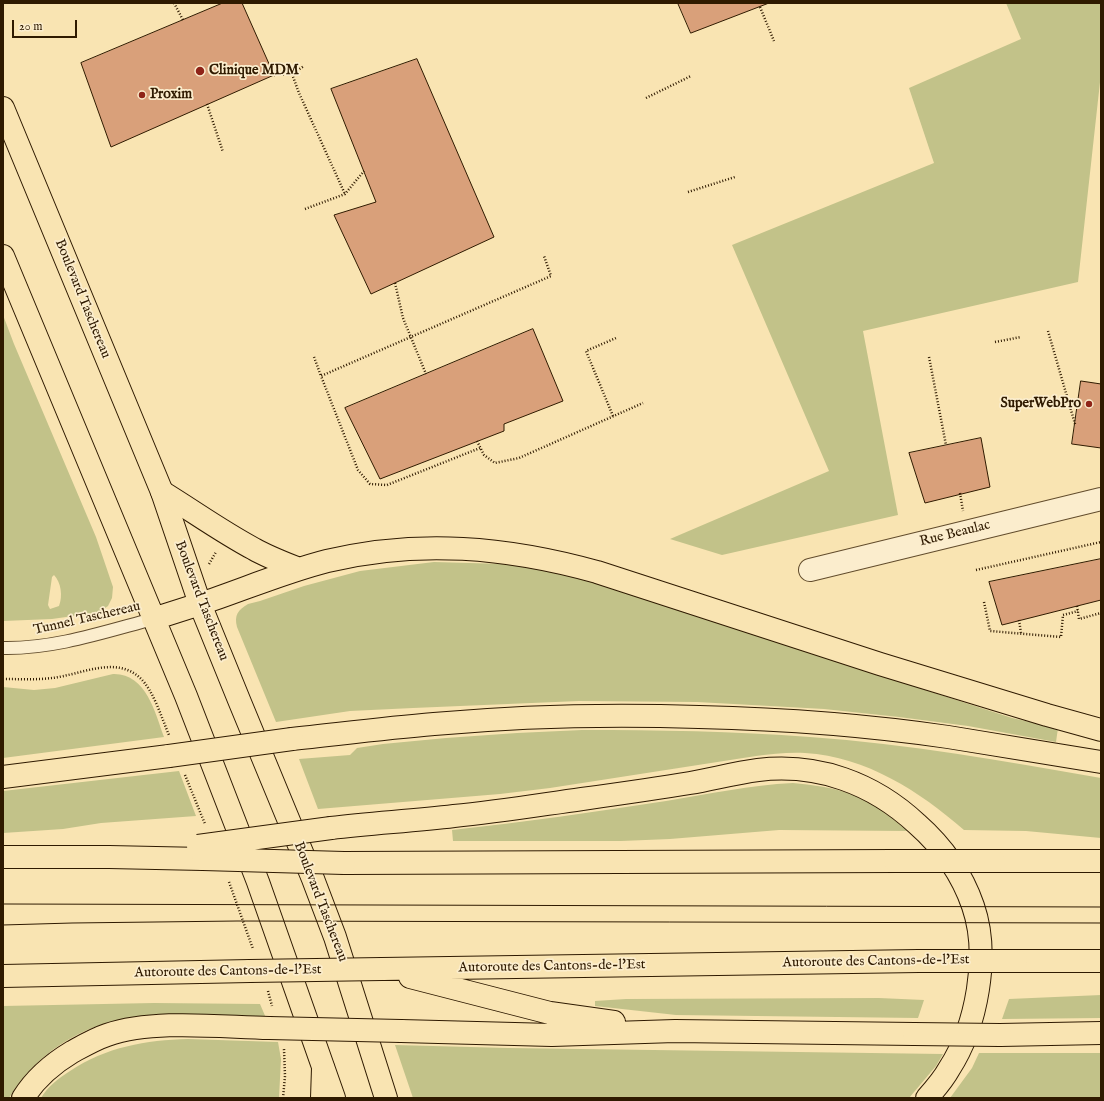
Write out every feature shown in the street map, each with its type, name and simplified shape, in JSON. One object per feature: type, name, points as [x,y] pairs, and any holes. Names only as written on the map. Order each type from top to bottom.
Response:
[{"type":"main road","name":"Boulevard Taschereau","points":[[3,108],[162,492],[200,604],[316,886],[335,937],[386,1098]]},
{"type":"main road","points":[[3,256],[186,696],[258,882],[334,1098]]},
{"type":"main road","points":[[162,492],[255,550],[299,569]]},
{"type":"main road","points":[[154,619],[299,569],[350,556],[384,551],[431,548],[486,550],[542,558],[597,572],[880,664],[1101,730]]},
{"type":"main road","points":[[3,777],[292,740],[432,724],[500,719],[604,716],[700,717],[809,722],[875,728],[946,737],[1101,762]]},
{"type":"main road","points":[[3,857],[109,857],[201,852],[331,828],[525,808],[660,788],[758,770],[807,770],[841,777],[867,788],[894,804],[924,830],[947,857],[967,889],[975,913],[979,932],[980,949],[976,1000],[964,1040],[949,1070],[927,1098]]},
{"type":"main road","points":[[201,852],[344,863],[1101,861]]},
{"type":"main road","name":"Autoroute des Cantons-de-l'Est","points":[[3,976],[250,970],[1101,961]]},
{"type":"main road","points":[[382,969],[550,1013],[674,1031]]},
{"type":"main road","points":[[23,1098],[37,1080],[49,1068],[63,1058],[93,1041],[125,1031],[158,1026],[552,1035],[674,1031],[1000,1035],[1101,1033]]},
{"type":"main road","points":[[322,1098],[323,1068]]},
{"type":"street","name":"Rue Beaulac","points":[[810,570],[1101,499]]},
{"type":"lane","name":"Tunnel Taschereau","points":[[3,648],[25,648],[51,644],[102,633],[154,619]]},
{"type":"path","points":[[174,3],[183,20]]},
{"type":"path","points":[[760,7],[774,41]]},
{"type":"path","points":[[274,75],[292,74],[304,66]]},
{"type":"path","points":[[292,74],[299,93],[345,194]]},
{"type":"path","points":[[646,98],[691,76]]},
{"type":"path","points":[[207,104],[223,152]]},
{"type":"path","points":[[305,209],[345,194],[364,171]]},
{"type":"path","points":[[688,192],[735,177]]},
{"type":"path","points":[[321,376],[551,276],[544,256]]},
{"type":"path","points":[[395,283],[403,318],[426,374]]},
{"type":"path","points":[[1048,331],[1075,424]]},
{"type":"path","points":[[995,342],[1021,337]]},
{"type":"path","points":[[613,416],[586,351],[616,338]]},
{"type":"path","points":[[314,357],[358,470],[370,484],[387,485],[480,448]]},
{"type":"path","points":[[929,357],[946,445]]},
{"type":"path","points":[[477,441],[484,455],[495,463],[519,458],[643,403]]},
{"type":"path","points":[[976,570],[1101,542]]},
{"type":"path","points":[[208,566],[219,547]]},
{"type":"path","points":[[984,602],[990,630],[1061,637],[1063,616],[1078,611]]},
{"type":"path","points":[[1077,606],[1079,619],[1101,613]]},
{"type":"path","points":[[1019,620],[1021,633]]},
{"type":"path","points":[[3,680],[52,678],[106,667],[123,668],[133,672],[140,678],[151,694]]},
{"type":"path","points":[[283,1098],[285,1076],[284,1046]]},
{"type":"green space","points":[[1006,3],[1101,3],[1101,73],[1078,282],[863,331],[898,515],[722,555],[670,539],[829,471],[732,245],[934,163],[909,88],[1021,39]]},
{"type":"green space","points":[[3,315],[96,537],[113,587],[112,598],[108,606],[101,611],[52,619],[3,621]],"holes":[[[54,575],[61,589],[61,598],[59,606],[50,609],[48,605],[52,577]]]},
{"type":"green space","points":[[434,562],[505,564],[566,575],[608,587],[1012,718],[1058,728],[1056,742],[968,726],[899,717],[824,709],[697,702],[579,701],[413,708],[350,711],[276,722],[237,627],[236,619],[239,611],[248,604],[304,586],[360,571]]},
{"type":"green space","points":[[113,674],[124,675],[134,680],[141,687],[153,706],[164,737],[3,758],[3,687],[34,690],[55,688]]},
{"type":"green space","points":[[582,730],[724,732],[847,740],[956,754],[1101,778],[1101,838],[1026,831],[964,830],[929,802],[891,778],[850,761],[805,753],[756,756],[550,788],[500,794],[318,809],[299,759],[350,755],[357,748],[383,744],[517,733]]},
{"type":"green space","points":[[179,771],[196,816],[101,823],[63,829],[3,833],[3,791]]},
{"type":"green space","points":[[793,783],[814,785],[842,791],[856,796],[880,809],[909,831],[779,830],[670,839],[621,841],[453,841],[452,830],[586,813],[745,788]]},
{"type":"green space","points":[[1101,995],[1101,1018],[1002,1019],[1009,999]]},
{"type":"green space","points":[[879,998],[924,1000],[918,1018],[676,1015],[595,1006],[595,1001],[626,999]]},
{"type":"green space","points":[[154,1003],[260,1004],[266,1018],[155,1015],[129,1018],[108,1023],[69,1039],[52,1051],[36,1064],[21,1080],[9,1098],[3,1098],[3,1006]]},
{"type":"green space","points":[[188,1039],[278,1042],[281,1059],[279,1098],[41,1098],[50,1086],[62,1076],[98,1056],[127,1046],[142,1043]]},
{"type":"green space","points":[[395,1045],[943,1054],[936,1066],[909,1098],[413,1098]]},
{"type":"green space","points":[[979,1053],[1101,1053],[1101,1098],[950,1098],[972,1068]]},
{"type":"building","points":[[223,3],[242,3],[274,75],[111,147],[81,63]]},
{"type":"building","points":[[678,3],[769,3],[691,33]]},
{"type":"building","points":[[417,59],[494,237],[371,294],[334,215],[376,202],[331,89]]},
{"type":"building","points":[[533,329],[563,401],[504,424],[504,431],[380,479],[345,408]]},
{"type":"building","name":"SuperWebPro","points":[[1081,381],[1101,384],[1101,448],[1072,444]]},
{"type":"building","points":[[981,438],[990,487],[925,503],[909,453]]},
{"type":"building","points":[[1101,559],[1101,600],[1002,625],[989,582]]},
{"type":"tram line","points":[[3,904],[1101,907]]},
{"type":"tram line","points":[[3,925],[237,921],[1101,923]]},
{"type":"place","name":"Clinique MDM","points":[[200,71]]},
{"type":"place","name":"Proxim","points":[[142,95]]},
{"type":"place","name":"SuperWebPro","points":[[1089,404]]}]
